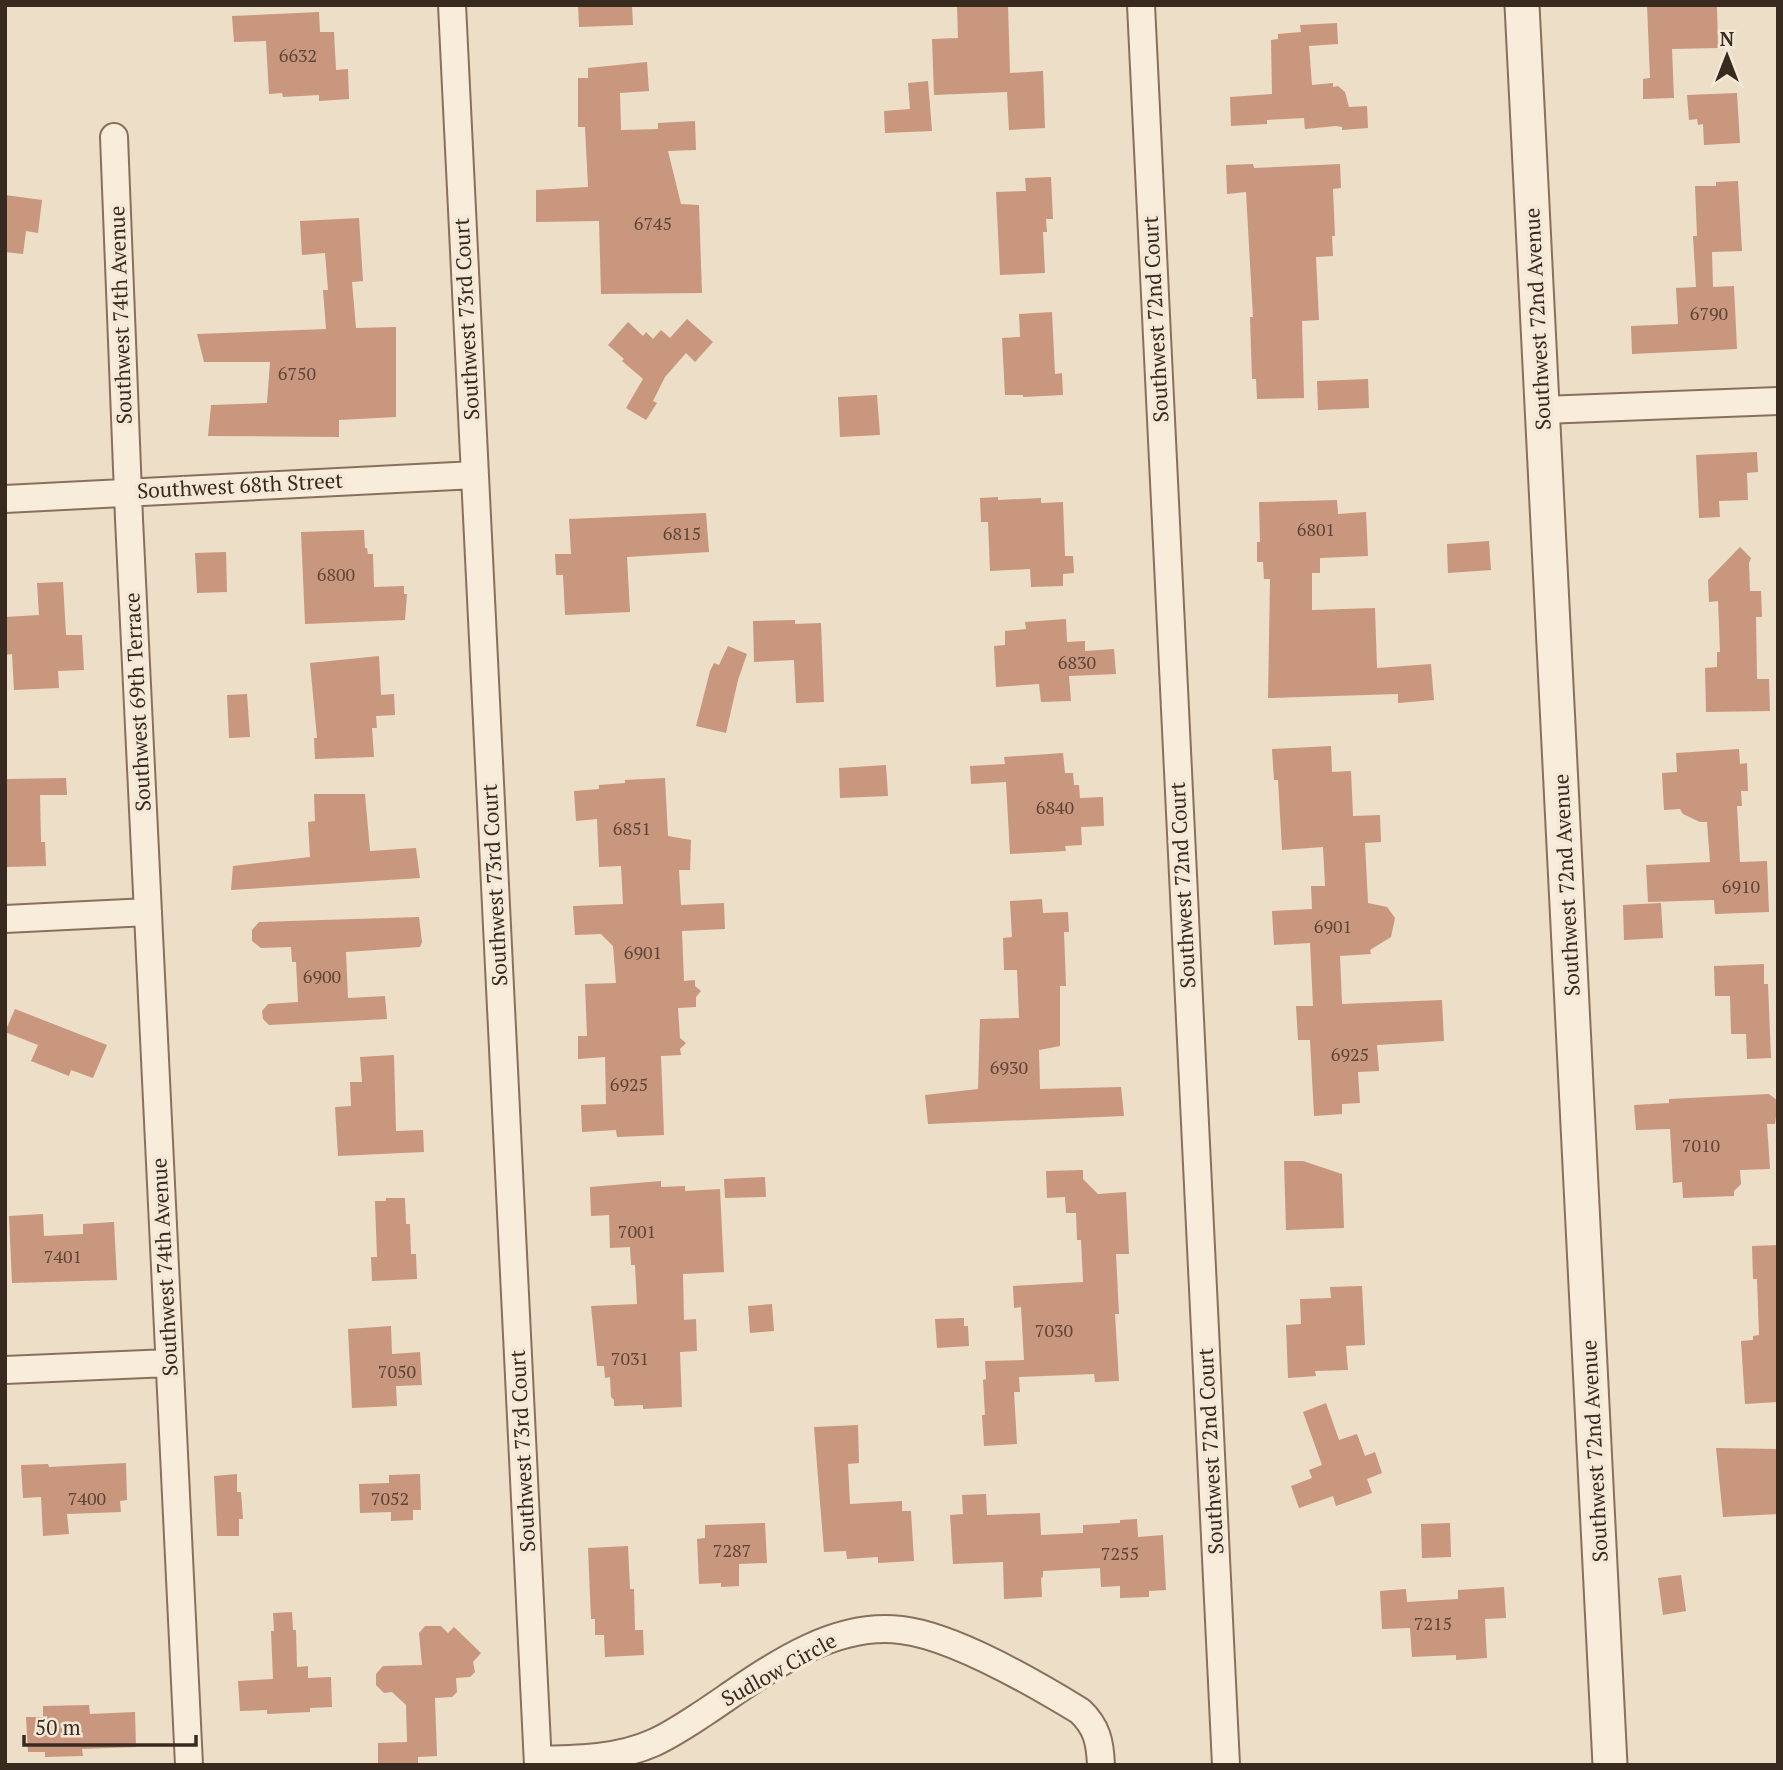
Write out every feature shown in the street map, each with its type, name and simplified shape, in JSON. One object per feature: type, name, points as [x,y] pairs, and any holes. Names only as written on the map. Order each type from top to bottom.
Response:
[{"type":"street","name":"Southwest 73rd Court","points":[[452,5],[538,1762]]},
{"type":"street","name":"Southwest 72nd Court","points":[[1140,5],[1226,1765]]},
{"type":"street","name":"Southwest 72nd Avenue","points":[[1522,5],[1610,1765]]},
{"type":"street","name":"Southwest 74th Avenue","points":[[114,137],[128,492]]},
{"type":"street","points":[[1543,410],[1778,401]]},
{"type":"street","name":"Southwest 68th Street","points":[[5,499],[475,475]]},
{"type":"street","name":"Southwest 69th Terrace","points":[[128,492],[148,912]]},
{"type":"street","points":[[5,919],[148,912]]},
{"type":"street","name":"Southwest 74th Avenue","points":[[148,912],[189,1765]]},
{"type":"street","points":[[5,1370],[169,1363]]},
{"type":"street","name":"Sudlow Circle","points":[[538,1762],[599,1757],[643,1748],[670,1735],[757,1678],[813,1647],[851,1632],[884,1629],[916,1632],[935,1638],[995,1665],[1080,1711],[1088,1718],[1099,1738],[1101,1765]]},
{"type":"building","points":[[578,5],[632,5],[633,25],[579,27]]},
{"type":"building","points":[[957,5],[1008,5],[1010,73],[1043,71],[1045,128],[1009,130],[1007,92],[934,95],[932,39],[958,38]]},
{"type":"building","points":[[1647,5],[1717,5],[1718,48],[1672,49],[1674,98],[1643,99],[1643,79],[1650,78]]},
{"type":"building","points":[[319,12],[320,32],[334,32],[336,70],[348,69],[349,99],[319,101],[319,95],[283,97],[282,93],[269,94],[266,41],[234,42],[232,16]]},
{"type":"building","points":[[1337,23],[1338,44],[1309,46],[1312,85],[1333,83],[1333,87],[1338,86],[1345,92],[1349,107],[1367,106],[1368,128],[1342,130],[1342,127],[1336,126],[1305,129],[1304,118],[1231,126],[1230,97],[1272,94],[1271,40],[1278,39],[1278,34],[1301,32],[1300,25]]},
{"type":"building","points":[[647,62],[649,91],[620,93],[621,130],[658,129],[658,123],[695,121],[696,150],[668,151],[681,204],[699,205],[702,293],[601,294],[599,221],[536,222],[536,190],[588,187],[585,127],[578,127],[578,78],[588,78],[588,68]]},
{"type":"building","points":[[928,81],[932,131],[885,133],[884,111],[910,109],[908,83]]},
{"type":"building","points":[[1737,93],[1740,143],[1704,145],[1703,124],[1698,125],[1697,119],[1689,120],[1687,95]]},
{"type":"building","points":[[1253,164],[1254,168],[1340,164],[1341,188],[1333,189],[1333,256],[1316,257],[1319,320],[1302,321],[1304,398],[1257,399],[1256,379],[1252,379],[1250,317],[1253,317],[1246,192],[1227,194],[1226,165]]},
{"type":"building","points":[[1051,177],[1053,219],[1046,219],[1047,232],[1043,232],[1045,273],[1000,275],[996,192],[1026,191],[1025,178]]},
{"type":"building","points":[[1738,181],[1742,251],[1712,252],[1713,287],[1734,286],[1737,349],[1632,354],[1631,326],[1678,324],[1676,288],[1696,287],[1693,236],[1697,236],[1695,186],[1716,186],[1716,182]]},
{"type":"building","points":[[5,195],[42,200],[38,233],[26,231],[23,254],[5,252]]},
{"type":"building","points":[[359,218],[363,281],[352,282],[356,328],[396,327],[396,417],[339,420],[339,437],[208,436],[211,405],[267,403],[270,362],[204,362],[197,334],[326,329],[323,290],[328,290],[325,253],[302,255],[300,221]]},
{"type":"building","points":[[1052,312],[1055,374],[1062,373],[1063,395],[1005,395],[1002,338],[1020,337],[1019,314]]},
{"type":"building","points":[[687,319],[713,342],[695,362],[686,353],[665,377],[653,401],[657,403],[646,420],[626,408],[643,379],[608,345],[628,322],[643,336],[646,332],[653,339],[661,330],[670,338]]},
{"type":"building","points":[[1368,379],[1369,408],[1318,410],[1317,381]]},
{"type":"building","points":[[877,395],[880,435],[840,437],[838,397]]},
{"type":"building","points":[[1757,452],[1758,472],[1747,473],[1748,500],[1719,501],[1720,517],[1699,518],[1696,455]]},
{"type":"building","points":[[998,497],[998,500],[1041,498],[1041,503],[1063,502],[1065,556],[1073,556],[1074,573],[1063,574],[1063,586],[1031,587],[1030,569],[990,571],[988,522],[981,522],[980,498]]},
{"type":"building","points":[[1337,500],[1338,514],[1366,512],[1368,556],[1320,558],[1320,573],[1312,573],[1312,610],[1375,608],[1377,668],[1431,664],[1434,700],[1398,703],[1398,694],[1268,698],[1270,579],[1264,579],[1263,562],[1257,562],[1257,542],[1260,542],[1259,502]]},
{"type":"building","points":[[706,513],[709,552],[627,557],[630,612],[565,615],[563,575],[556,575],[555,554],[571,554],[569,519]]},
{"type":"building","points":[[364,530],[365,548],[368,554],[373,554],[374,587],[404,586],[404,594],[407,594],[405,620],[305,624],[301,532]]},
{"type":"building","points":[[1489,541],[1491,570],[1448,573],[1447,544]]},
{"type":"building","points":[[1740,547],[1751,558],[1750,591],[1761,591],[1762,617],[1756,617],[1757,679],[1769,679],[1770,711],[1706,712],[1705,668],[1717,667],[1717,652],[1720,652],[1718,601],[1709,602],[1708,580]]},
{"type":"building","points":[[226,552],[227,592],[197,593],[195,553]]},
{"type":"building","points":[[63,582],[66,635],[82,635],[84,670],[58,671],[59,688],[14,690],[12,654],[5,655],[5,617],[39,615],[37,583]]},
{"type":"building","points":[[1066,619],[1067,642],[1085,641],[1085,651],[1114,649],[1116,674],[1069,676],[1071,701],[1041,702],[1039,684],[996,687],[994,646],[1005,645],[1005,631],[1026,629],[1025,622]]},
{"type":"building","points":[[795,620],[795,624],[821,623],[824,702],[796,703],[794,660],[754,662],[753,621]]},
{"type":"building","points":[[728,646],[747,654],[726,733],[696,726],[710,671],[714,663],[719,665]]},
{"type":"building","points":[[379,656],[381,695],[394,694],[395,715],[376,716],[377,728],[372,728],[374,757],[315,759],[314,738],[317,738],[310,663]]},
{"type":"building","points":[[247,694],[250,737],[229,738],[227,695]]},
{"type":"building","points":[[1331,746],[1332,772],[1351,771],[1353,816],[1380,815],[1381,842],[1365,843],[1368,903],[1387,907],[1395,918],[1391,937],[1370,950],[1371,954],[1340,956],[1342,1004],[1442,1000],[1444,1041],[1377,1045],[1379,1071],[1358,1072],[1360,1103],[1342,1104],[1342,1114],[1314,1116],[1310,1040],[1298,1040],[1296,1006],[1313,1006],[1310,943],[1274,945],[1272,911],[1312,909],[1311,886],[1325,886],[1323,847],[1282,850],[1278,780],[1274,780],[1272,749]]},
{"type":"building","points":[[1739,749],[1740,764],[1747,763],[1748,791],[1741,791],[1742,806],[1737,806],[1740,862],[1767,861],[1769,912],[1715,914],[1714,900],[1648,902],[1646,865],[1710,862],[1707,822],[1700,822],[1683,814],[1680,809],[1664,810],[1662,773],[1677,772],[1676,753]]},
{"type":"building","points":[[1063,753],[1065,773],[1073,773],[1074,785],[1079,785],[1080,798],[1103,797],[1104,826],[1081,827],[1082,845],[1065,846],[1066,851],[1010,854],[1006,782],[971,784],[970,766],[1005,764],[1004,757]]},
{"type":"building","points":[[886,765],[888,796],[840,798],[839,768]]},
{"type":"building","points":[[66,778],[67,795],[40,795],[41,842],[45,842],[46,866],[5,867],[5,779]]},
{"type":"building","points":[[665,778],[668,836],[691,840],[690,870],[679,870],[681,905],[724,903],[725,929],[682,931],[684,981],[695,980],[695,986],[701,991],[696,997],[696,1007],[678,1008],[680,1038],[686,1043],[680,1049],[681,1055],[661,1056],[664,1135],[617,1137],[616,1130],[582,1132],[581,1105],[606,1104],[605,1057],[578,1059],[578,1036],[587,1036],[585,984],[616,983],[613,946],[601,934],[575,935],[573,906],[623,904],[621,866],[599,867],[597,819],[576,821],[574,791],[599,789],[599,785],[625,783],[625,780]]},
{"type":"building","points":[[314,794],[365,794],[370,851],[416,848],[420,878],[231,890],[233,866],[310,857],[308,822],[315,821]]},
{"type":"building","points":[[1042,899],[1043,913],[1068,912],[1069,932],[1064,932],[1066,986],[1060,986],[1060,1046],[1039,1050],[1040,1089],[1121,1087],[1124,1116],[928,1124],[925,1095],[978,1089],[980,1019],[1019,1018],[1017,970],[1004,970],[1003,938],[1012,937],[1010,901]]},
{"type":"building","points":[[1661,903],[1663,938],[1624,940],[1623,905]]},
{"type":"building","points":[[419,917],[422,942],[420,947],[346,952],[348,998],[385,996],[387,1019],[269,1025],[263,1019],[262,1011],[268,1004],[298,1002],[296,962],[292,962],[291,947],[261,948],[252,941],[252,930],[259,922]]},
{"type":"building","points":[[1764,964],[1764,984],[1768,984],[1771,1058],[1747,1059],[1746,1034],[1731,1034],[1730,996],[1715,996],[1714,966]]},
{"type":"building","points":[[15,1009],[107,1045],[93,1078],[71,1070],[69,1076],[31,1061],[38,1045],[5,1032]]},
{"type":"building","points":[[394,1055],[396,1131],[423,1130],[424,1152],[338,1156],[335,1107],[351,1106],[350,1082],[362,1082],[360,1057]]},
{"type":"building","points":[[1769,1094],[1778,1101],[1775,1124],[1767,1124],[1770,1169],[1740,1170],[1741,1184],[1734,1191],[1734,1196],[1683,1198],[1682,1182],[1673,1183],[1670,1129],[1636,1130],[1634,1105],[1669,1103],[1669,1099]]},
{"type":"building","points":[[1284,1161],[1303,1161],[1342,1174],[1344,1228],[1286,1230]]},
{"type":"building","points":[[1083,1170],[1083,1179],[1098,1194],[1126,1192],[1129,1254],[1116,1254],[1119,1314],[1115,1314],[1119,1381],[1095,1382],[1094,1374],[1019,1377],[1020,1392],[1014,1392],[1017,1444],[984,1446],[982,1415],[985,1415],[985,1361],[1024,1360],[1021,1307],[1014,1308],[1013,1286],[1083,1282],[1081,1240],[1077,1240],[1076,1213],[1066,1213],[1065,1197],[1047,1198],[1046,1171]]},
{"type":"building","points":[[765,1177],[766,1197],[725,1198],[724,1179]]},
{"type":"building","points":[[661,1181],[661,1187],[685,1186],[685,1191],[720,1189],[724,1272],[683,1274],[684,1320],[696,1319],[697,1351],[680,1352],[682,1407],[643,1409],[643,1405],[614,1406],[610,1377],[605,1378],[604,1366],[597,1366],[591,1306],[637,1304],[635,1265],[631,1265],[630,1247],[610,1248],[609,1215],[591,1216],[590,1187]]},
{"type":"building","points":[[386,1198],[405,1198],[406,1224],[410,1224],[411,1254],[416,1254],[417,1279],[372,1281],[371,1257],[377,1257],[375,1201],[386,1201]]},
{"type":"building","points":[[43,1214],[44,1236],[83,1234],[83,1224],[114,1222],[117,1280],[12,1283],[9,1216]]},
{"type":"building","points":[[1778,1245],[1778,1402],[1745,1404],[1741,1341],[1753,1340],[1753,1336],[1759,1335],[1757,1279],[1753,1279],[1752,1246]]},
{"type":"building","points":[[1362,1286],[1365,1345],[1346,1346],[1348,1370],[1315,1371],[1316,1376],[1288,1378],[1286,1325],[1301,1324],[1300,1299],[1331,1298],[1330,1287]]},
{"type":"building","points":[[772,1304],[774,1331],[750,1333],[748,1306]]},
{"type":"building","points":[[964,1318],[964,1326],[968,1326],[969,1346],[937,1348],[935,1319]]},
{"type":"building","points":[[391,1326],[392,1354],[420,1352],[422,1385],[396,1386],[397,1406],[352,1408],[348,1329]]},
{"type":"building","points":[[1326,1403],[1339,1440],[1357,1434],[1365,1456],[1375,1452],[1382,1473],[1367,1479],[1372,1493],[1336,1506],[1333,1496],[1299,1508],[1291,1486],[1312,1478],[1309,1470],[1322,1465],[1303,1412]]},
{"type":"building","points":[[858,1425],[859,1463],[848,1464],[850,1504],[902,1501],[902,1511],[911,1511],[914,1561],[878,1563],[878,1557],[847,1559],[846,1551],[824,1552],[814,1427]]},
{"type":"building","points":[[1716,1448],[1778,1449],[1778,1514],[1723,1517]]},
{"type":"building","points":[[126,1463],[127,1500],[120,1501],[121,1512],[67,1514],[69,1534],[43,1536],[41,1497],[23,1498],[21,1465],[48,1464],[49,1467]]},
{"type":"building","points":[[237,1474],[237,1492],[241,1492],[243,1519],[239,1519],[239,1536],[217,1536],[214,1476]]},
{"type":"building","points":[[420,1474],[421,1510],[413,1510],[413,1520],[391,1521],[391,1512],[360,1513],[359,1484],[389,1483],[389,1475]]},
{"type":"building","points":[[986,1494],[987,1515],[1040,1513],[1041,1535],[1083,1533],[1083,1525],[1137,1519],[1138,1537],[1163,1535],[1166,1590],[1149,1591],[1149,1597],[1120,1598],[1120,1586],[1101,1587],[1100,1568],[1043,1571],[1042,1597],[1004,1599],[1003,1562],[953,1564],[950,1515],[963,1514],[962,1495]]},
{"type":"building","points":[[765,1523],[767,1563],[739,1564],[739,1586],[699,1584],[697,1539],[705,1538],[705,1525]]},
{"type":"building","points":[[1450,1523],[1451,1557],[1422,1558],[1421,1524]]},
{"type":"building","points":[[628,1546],[630,1589],[634,1589],[635,1630],[643,1630],[644,1655],[605,1657],[604,1635],[595,1635],[595,1619],[591,1619],[588,1548]]},
{"type":"building","points":[[1681,1575],[1686,1611],[1663,1615],[1658,1578]]},
{"type":"building","points":[[1504,1587],[1506,1618],[1485,1619],[1487,1658],[1456,1660],[1456,1655],[1412,1657],[1410,1628],[1382,1629],[1380,1591],[1406,1589],[1407,1602],[1458,1599],[1458,1590]]},
{"type":"building","points":[[292,1612],[293,1630],[296,1630],[297,1667],[308,1666],[308,1678],[331,1677],[332,1707],[310,1708],[310,1712],[267,1714],[267,1710],[240,1711],[238,1681],[273,1679],[273,1613]]},
{"type":"building","points":[[425,1626],[441,1626],[448,1633],[454,1627],[481,1653],[473,1662],[475,1672],[470,1677],[456,1678],[457,1692],[452,1697],[435,1698],[437,1756],[418,1757],[418,1765],[378,1765],[378,1743],[407,1742],[406,1705],[392,1692],[384,1693],[376,1685],[376,1674],[383,1666],[422,1665],[419,1633]]},
{"type":"building","points":[[89,1705],[90,1714],[135,1712],[136,1747],[82,1749],[83,1756],[45,1757],[45,1752],[28,1752],[26,1717],[43,1717],[43,1706]]}]
